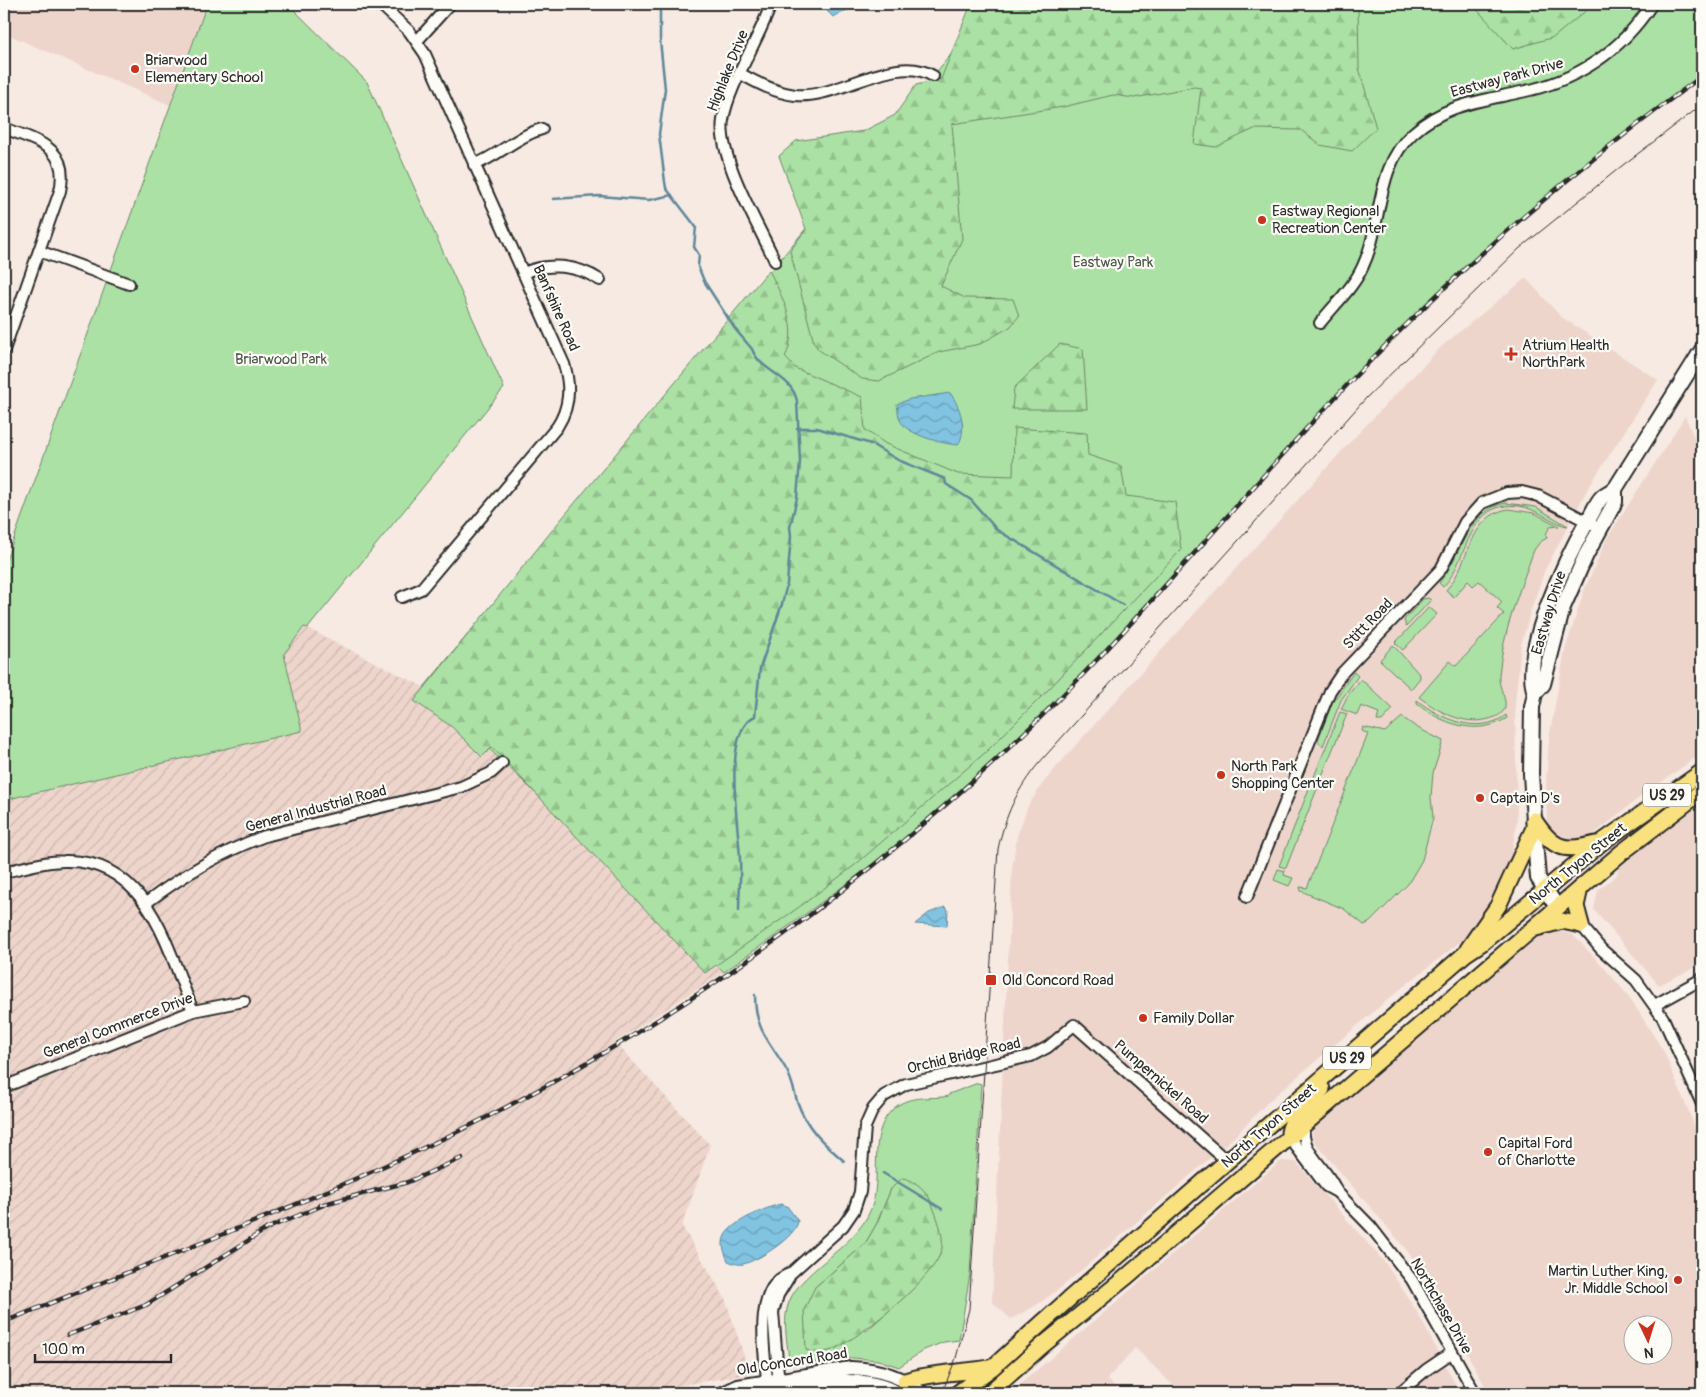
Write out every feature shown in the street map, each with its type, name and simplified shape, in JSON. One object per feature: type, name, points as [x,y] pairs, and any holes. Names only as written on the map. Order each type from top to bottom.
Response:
[{"type":"main road","name":"Eastway Drive","points":[[1557,907],[1544,889],[1536,872],[1531,741],[1535,693],[1543,684],[1563,607],[1594,525],[1615,502],[1615,489],[1702,350]]},
{"type":"main road","name":"North Tryon Street","points":[[958,1393],[993,1367],[1465,954],[1484,942],[1544,889],[1602,842],[1702,772]]},
{"type":"main road","name":"North Tryon Street","points":[[989,1393],[1642,835],[1702,791]]},
{"type":"main road","points":[[1465,954],[1498,906],[1534,824],[1547,839],[1564,848],[1574,849],[1602,842]]},
{"type":"main road","points":[[1532,929],[1562,921],[1581,925],[1576,906],[1580,888]]},
{"type":"main road","points":[[1289,1137],[1288,1130],[1291,1122],[1308,1106],[1346,1058]]},
{"type":"main road","points":[[902,1387],[932,1373],[965,1372],[993,1367]]},
{"type":"street","name":"Banfshire Road","points":[[380,4],[416,41],[564,364],[569,386],[567,408],[557,428],[421,589],[402,597]]},
{"type":"street","points":[[416,41],[450,4]]},
{"type":"street","name":"Highlake Drive","points":[[771,4],[726,107],[723,138],[735,176],[775,261]]},
{"type":"street","name":"Eastway Park Drive","points":[[1320,323],[1363,266],[1388,171],[1399,150],[1413,132],[1429,120],[1460,104],[1532,90],[1565,80],[1580,72],[1619,44],[1633,30],[1652,4]]},
{"type":"street","points":[[741,74],[768,88],[796,96],[824,93],[903,69],[918,69],[933,76]]},
{"type":"street","points":[[4,128],[52,150],[62,169],[60,191],[8,327],[4,350]]},
{"type":"street","points":[[474,165],[542,129]]},
{"type":"street","points":[[38,251],[129,284]]},
{"type":"street","points":[[523,273],[560,265],[587,272],[600,280]]},
{"type":"street","name":"Stitt Road","points":[[1247,897],[1330,691],[1342,673],[1441,568],[1472,513],[1493,497],[1522,492],[1538,496],[1594,525]]},
{"type":"street","name":"General Industrial Road","points":[[146,902],[178,879],[240,845],[265,836],[461,787],[491,773],[502,763]]},
{"type":"street","points":[[4,872],[64,861],[89,864],[119,877],[146,902],[153,913],[193,1011]]},
{"type":"street","points":[[1581,925],[1601,949],[1636,980],[1663,1018],[1702,1104]]},
{"type":"street","points":[[1654,1005],[1702,979]]},
{"type":"street","name":"General Commerce Drive","points":[[4,1087],[193,1011],[244,1001]]},
{"type":"street","name":"Pumpernickel Road","points":[[1074,1025],[1228,1162]]},
{"type":"street","name":"Orchid Bridge Road","points":[[771,1387],[773,1312],[778,1295],[790,1274],[843,1226],[854,1210],[860,1187],[864,1127],[873,1109],[884,1096],[903,1085],[1036,1055],[1048,1048],[1074,1025]]},
{"type":"street","name":"Northchase Drive","points":[[1304,1125],[1305,1145],[1332,1180],[1337,1192]]},
{"type":"street","name":"Northchase Drive","points":[[1289,1137],[1326,1186],[1337,1192],[1396,1257],[1423,1298],[1451,1353],[1475,1393]]},
{"type":"street","points":[[1399,1393],[1426,1370],[1451,1353]]},
{"type":"street","name":"Old Concord Road","points":[[723,1393],[734,1387],[771,1387],[851,1368],[880,1371],[902,1387],[922,1393]]},
{"type":"shaded area","name":"Briarwood Elementary School","points":[[4,4],[207,4],[170,105],[4,33]]},
{"type":"shaded area","points":[[1526,278],[1560,316],[1658,380],[1588,488],[1545,570],[1532,607],[1521,645],[1515,703],[1517,821],[1512,852],[1500,887],[1482,919],[1460,942],[1398,991],[1270,1100],[1231,1140],[1062,1287],[1035,1306],[1011,1319],[992,1302],[1012,869],[1017,836],[1028,806],[1043,783],[1074,747],[1352,440],[1442,346]]},
{"type":"shaded area","points":[[1685,416],[1702,456],[1702,753],[1635,801],[1582,844],[1547,829],[1546,784],[1549,738],[1565,650],[1584,591],[1606,540]]},
{"type":"shaded area","points":[[305,627],[424,687],[724,972],[615,1042],[710,1145],[682,1226],[725,1298],[750,1374],[633,1393],[4,1393],[4,800],[302,731],[284,654]]},
{"type":"shaded area","points":[[1702,804],[1702,964],[1659,985],[1594,910],[1598,890],[1617,875],[1618,869],[1656,836]]},
{"type":"shaded area","points":[[1547,929],[1572,934],[1630,998],[1664,1052],[1702,1144],[1702,1393],[1489,1393],[1422,1272],[1405,1248],[1313,1140],[1312,1130]]},
{"type":"shaded area","points":[[1281,1161],[1296,1162],[1386,1264],[1416,1310],[1460,1393],[1181,1393],[1135,1348],[1107,1379],[1122,1393],[1010,1393]]},
{"type":"green space","name":"Briarwood Park","points":[[207,4],[288,4],[367,82],[504,388],[308,628],[304,627],[284,654],[302,731],[4,800],[4,566]]},
{"type":"green space","points":[[971,4],[1358,4],[1359,68],[1376,128],[1352,151],[1320,145],[1301,130],[1254,129],[1216,147],[1194,144],[1201,88],[1194,87],[1134,98],[1113,95],[1063,107],[952,124],[962,239],[941,286],[965,298],[1013,299],[1019,316],[1010,327],[980,344],[939,352],[879,381],[862,379],[819,350],[814,343],[790,251],[806,229],[779,156],[796,141],[864,131],[895,115],[916,85],[941,79]]},
{"type":"green space","name":"Eastway Park","points":[[993,4],[1702,4],[1702,76],[1565,182],[1436,297],[1308,426],[1087,670],[993,763],[895,846],[827,898],[724,972],[424,687]]},
{"type":"green space","points":[[1472,4],[1594,4],[1554,37],[1513,49]]},
{"type":"green space","points":[[769,270],[788,313],[791,335],[785,357],[795,368],[862,397],[865,430],[886,444],[958,474],[1013,476],[1014,428],[1087,433],[1088,455],[1121,466],[1126,496],[1175,502],[1181,550],[1047,691],[987,751],[855,865],[705,973],[492,747],[482,757],[452,727],[414,701],[559,522]]},
{"type":"green space","points":[[1060,344],[1083,349],[1087,409],[1012,409],[1014,388]]},
{"type":"green space","points":[[1506,503],[1536,507],[1568,526],[1526,507],[1502,507],[1489,512],[1471,534],[1459,562],[1443,587],[1439,583],[1474,524],[1493,507]]},
{"type":"green space","points":[[1508,509],[1534,513],[1559,526],[1550,527],[1546,534],[1547,538],[1540,542],[1534,550],[1512,612],[1504,643],[1499,675],[1505,708],[1500,714],[1489,719],[1470,721],[1443,712],[1419,697],[1450,661],[1456,666],[1504,614],[1497,608],[1502,602],[1479,581],[1473,586],[1468,581],[1454,597],[1446,590],[1454,580],[1477,531],[1495,513]]},
{"type":"green space","points":[[1428,598],[1431,600],[1406,627],[1404,620],[1423,599]]},
{"type":"green space","points":[[1429,607],[1437,614],[1403,650],[1395,643]]},
{"type":"green space","points":[[1393,645],[1420,675],[1420,678],[1411,689],[1380,660]]},
{"type":"green space","points":[[1354,672],[1358,676],[1341,700],[1323,746],[1318,740],[1332,703]]},
{"type":"green space","points":[[1361,679],[1393,709],[1382,721],[1377,721],[1379,713],[1361,706],[1357,715],[1341,709],[1348,695]]},
{"type":"green space","points":[[1417,700],[1448,719],[1460,722],[1484,724],[1506,715],[1507,718],[1496,724],[1484,727],[1460,726],[1427,711],[1417,704]]},
{"type":"green space","points":[[1340,712],[1347,714],[1318,786],[1311,784]]},
{"type":"green space","points":[[1402,717],[1416,727],[1443,741],[1433,773],[1431,797],[1433,818],[1422,860],[1408,884],[1369,923],[1364,925],[1344,909],[1301,891],[1300,887],[1307,888],[1368,734],[1362,731],[1363,727],[1385,732]]},
{"type":"green space","points":[[1310,786],[1317,789],[1286,868],[1279,866]]},
{"type":"green space","points":[[1278,869],[1285,871],[1284,875],[1293,878],[1289,886],[1274,880]]},
{"type":"green space","points":[[978,1083],[981,1084],[970,1274],[959,1340],[944,1342],[924,1350],[899,1367],[878,1360],[853,1358],[792,1365],[789,1362],[786,1335],[787,1309],[792,1296],[801,1284],[852,1237],[863,1224],[871,1209],[876,1185],[877,1145],[884,1121],[898,1105],[912,1099],[942,1097],[949,1096],[949,1094]],"holes":[[[891,1189],[937,1260],[910,1292],[866,1331],[815,1287],[865,1244],[877,1223]]]},
{"type":"green space","points":[[902,1178],[916,1184],[930,1199],[942,1237],[942,1248],[937,1260],[912,1290],[859,1334],[832,1350],[812,1352],[806,1350],[804,1310],[815,1287],[865,1244],[877,1223],[891,1189]]},
{"type":"water","points":[[820,4],[860,4],[833,17]]},
{"type":"water","points":[[950,393],[960,411],[962,432],[958,445],[935,441],[917,434],[900,420],[897,404],[910,399]]},
{"type":"water","points":[[945,907],[948,910],[947,926],[915,924],[929,913]]},
{"type":"water","points":[[781,1204],[787,1206],[798,1221],[791,1234],[776,1247],[750,1262],[739,1264],[728,1261],[723,1243],[727,1232],[749,1216]]},
{"type":"waterway","points":[[660,4],[660,40],[665,89],[659,134],[666,188],[696,227],[694,247],[699,255],[698,266],[704,281],[735,329],[752,349],[756,357],[789,385],[797,401],[800,461],[797,498],[790,527],[787,584],[760,668],[755,716],[745,725],[738,741],[735,760],[735,804],[740,865],[739,910]]},
{"type":"waterway","points":[[553,199],[599,196],[649,200],[672,195]]},
{"type":"waterway","points":[[797,428],[817,428],[871,444],[898,460],[945,479],[946,484],[971,500],[997,530],[1123,605]]},
{"type":"waterway","points":[[755,995],[761,1028],[789,1074],[805,1120],[822,1141],[844,1161]]},
{"type":"waterway","points":[[883,1173],[942,1209]]},
{"type":"tram line","points":[[942,1393],[956,1358],[969,1309],[998,849],[1004,825],[1018,793],[1039,763],[1367,397],[1520,248],[1623,165],[1702,105]]},
{"type":"railway","points":[[4,1322],[290,1207],[459,1131],[600,1055],[669,1013],[801,921],[927,821],[987,768],[1042,715],[1148,605],[1301,434],[1353,379],[1407,324],[1477,258],[1587,164],[1702,76]]},
{"type":"railway","points":[[320,1205],[408,1182],[462,1158]]},
{"type":"railway","points":[[68,1335],[146,1305],[268,1228],[326,1204]]},
{"type":"place","name":"Briarwood Elementary School","points":[[135,69]]},
{"type":"place","name":"Eastway Regional Recreation Center","points":[[1262,220]]},
{"type":"place","name":"Atrium Health NorthPark","points":[[1511,354]]},
{"type":"place","name":"North Park Shopping Center","points":[[1221,775]]},
{"type":"place","name":"Captain D's","points":[[1480,798]]},
{"type":"place","name":"Old Concord Road","points":[[991,980]]},
{"type":"place","name":"Family Dollar","points":[[1143,1018]]},
{"type":"place","name":"Capital Ford of Charlotte","points":[[1488,1152]]},
{"type":"place","name":"Martin Luther King, Jr. Middle School","points":[[1678,1280]]}]
